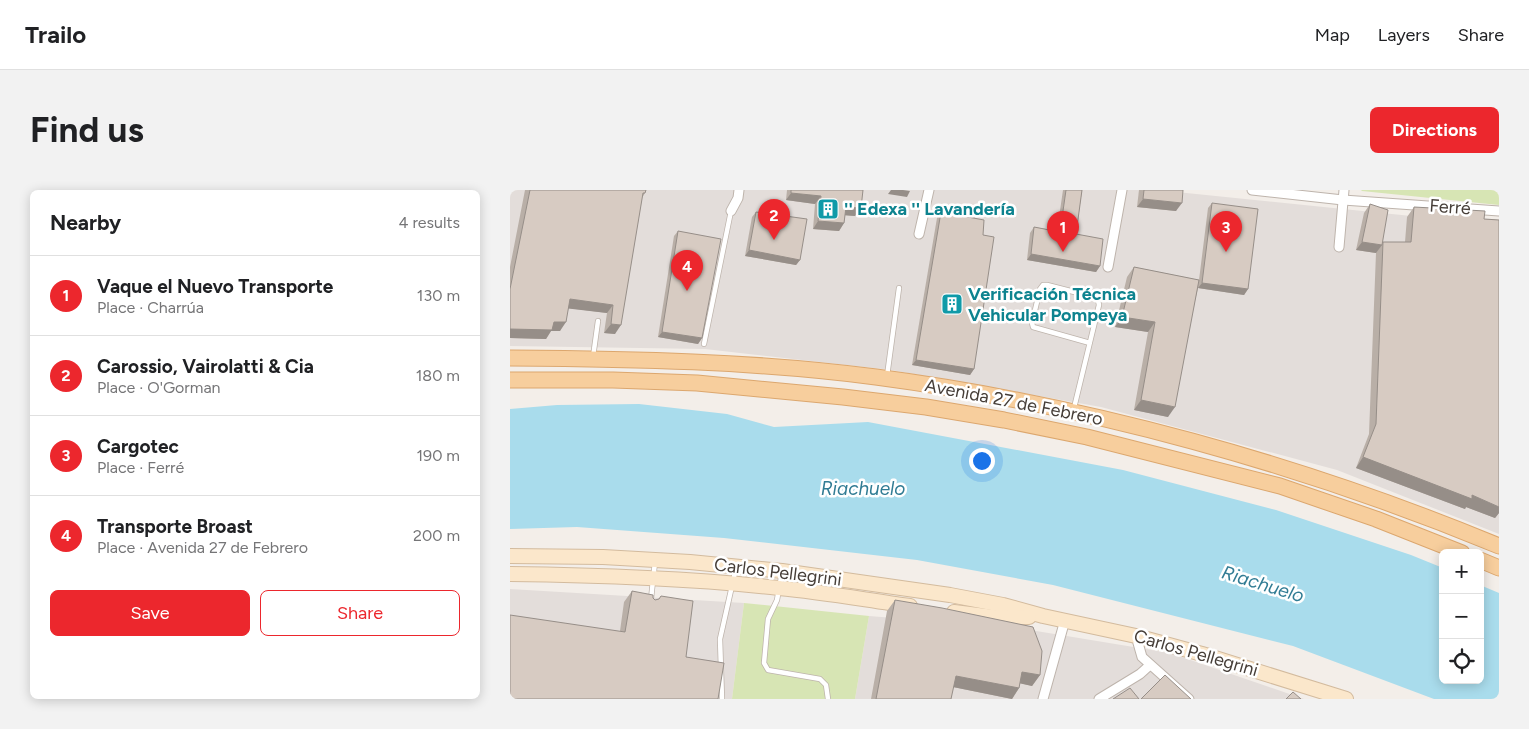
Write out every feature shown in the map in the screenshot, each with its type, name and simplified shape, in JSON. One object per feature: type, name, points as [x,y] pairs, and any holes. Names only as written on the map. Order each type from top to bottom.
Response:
[{"type":"main road","name":"Avenida 27 de Febrero","points":[[510,358],[701,361],[788,368],[950,388],[1073,412],[1303,474],[1429,517],[1499,546]]},
{"type":"main road","points":[[697,382],[701,361]]},
{"type":"main road","name":"Avenida 27 de Febrero","points":[[510,380],[697,382],[779,389],[926,407],[1004,420],[1087,437],[1280,486],[1376,519],[1452,549]]},
{"type":"main road","name":"Carlos Pellegrini","points":[[510,556],[655,560],[736,566],[950,595],[1003,605],[1043,616],[1136,636],[1211,656],[1346,699]]},
{"type":"main road","points":[[1484,562],[1499,568]]},
{"type":"main road","name":"Carlos Pellegrini","points":[[510,574],[601,575],[733,584],[779,588],[924,608]]},
{"type":"main road","name":"Carlos Pellegrini","points":[[943,611],[1001,618],[1043,616]]},
{"type":"street","points":[[731,210],[738,198],[739,190]]},
{"type":"street","points":[[919,234],[928,190]]},
{"type":"street","points":[[1108,267],[1122,190]]},
{"type":"street","name":"Ferré","points":[[1252,190],[1343,200],[1499,211]]},
{"type":"street","points":[[1339,247],[1344,190]]},
{"type":"street","points":[[1043,699],[1065,620]]},
{"type":"street","points":[[1136,636],[1142,657],[1189,699]]},
{"type":"street","points":[[1099,699],[1140,674],[1150,665]]},
{"type":"lane","points":[[704,344],[731,210]]},
{"type":"lane","points":[[1073,412],[1090,343],[1099,305],[1098,300],[1094,297],[1043,285],[1040,289],[1032,323],[1033,327],[1037,330],[1090,343]]},
{"type":"lane","points":[[887,379],[899,288]]},
{"type":"lane","points":[[592,358],[598,321]]},
{"type":"lane","points":[[649,607],[655,560]]},
{"type":"lane","points":[[722,699],[720,639],[736,566]]},
{"type":"lane","points":[[782,571],[776,600],[768,619],[764,663],[768,670],[820,679],[826,685],[828,699]]},
{"type":"shaded area","points":[[510,190],[1157,190],[1499,225],[1499,534],[1337,470],[1101,407],[891,370],[705,349],[510,346]]},
{"type":"shaded area","points":[[510,589],[744,603],[732,699],[510,699]]},
{"type":"shaded area","points":[[869,616],[1018,628],[1170,653],[1304,699],[855,699]]},
{"type":"green space","points":[[1499,190],[1499,205],[1362,191]]},
{"type":"green space","points":[[744,603],[869,616],[855,699],[732,699]]},
{"type":"water","name":"Riachuelo","points":[[639,404],[727,414],[774,427],[868,422],[1123,470],[1276,510],[1411,555],[1439,566],[1439,684],[1484,684],[1484,587],[1499,593],[1499,699],[1434,699],[1293,646],[1053,585],[917,560],[724,538],[577,527],[510,529],[510,409],[557,405]]},
{"type":"building","points":[[530,190],[646,190],[643,193],[621,325],[611,324],[613,305],[570,299],[566,322],[554,322],[552,330],[510,329],[510,289]]},
{"type":"building","points":[[791,190],[863,190],[861,208],[846,207],[844,223],[818,221],[821,196],[791,193]]},
{"type":"building","points":[[1066,190],[1082,190],[1076,234],[1103,239],[1100,266],[1031,254],[1034,227],[1060,232]]},
{"type":"building","points":[[1144,190],[1183,190],[1182,203],[1143,199]]},
{"type":"building","points":[[1212,203],[1258,209],[1248,289],[1202,283]]},
{"type":"building","points":[[1370,204],[1388,210],[1382,245],[1362,242]]},
{"type":"building","points":[[1414,207],[1485,211],[1484,219],[1499,220],[1499,507],[1472,495],[1472,499],[1363,457],[1376,424],[1383,242],[1411,242]]},
{"type":"building","points":[[756,212],[807,219],[800,260],[749,250]]},
{"type":"building","name":"Verificación Técnica Vehicular Pompeya","points":[[941,212],[984,220],[983,235],[994,237],[974,369],[916,360]]},
{"type":"building","points":[[678,231],[721,239],[702,338],[662,332]]},
{"type":"building","points":[[1134,267],[1199,280],[1175,407],[1141,400],[1155,322],[1122,317]]},
{"type":"building","points":[[632,591],[653,595],[655,600],[661,596],[693,601],[686,657],[724,663],[718,699],[510,699],[510,615],[625,632]]},
{"type":"building","points":[[895,600],[1033,627],[1042,651],[1040,675],[1022,672],[1019,688],[956,676],[951,699],[876,699]]},
{"type":"building","points":[[1165,675],[1191,699],[1141,699]]},
{"type":"building","points":[[1130,688],[1139,699],[1113,699]]},
{"type":"building","points":[[1293,692],[1301,699],[1286,699]]},
{"type":"place","name":"'' Edexa '' Lavandería","points":[[828,209]]},
{"type":"place","name":"Carossio, Vairolatti & Cia","points":[[774,240]]},
{"type":"place","name":"Vaque el Nuevo Transporte","points":[[1063,252]]},
{"type":"place","name":"Cargotec","points":[[1226,252]]},
{"type":"place","name":"Transporte Broast","points":[[687,291]]},
{"type":"place","name":"Verificación Técnica Vehicular Pompeya","points":[[952,304]]}]
